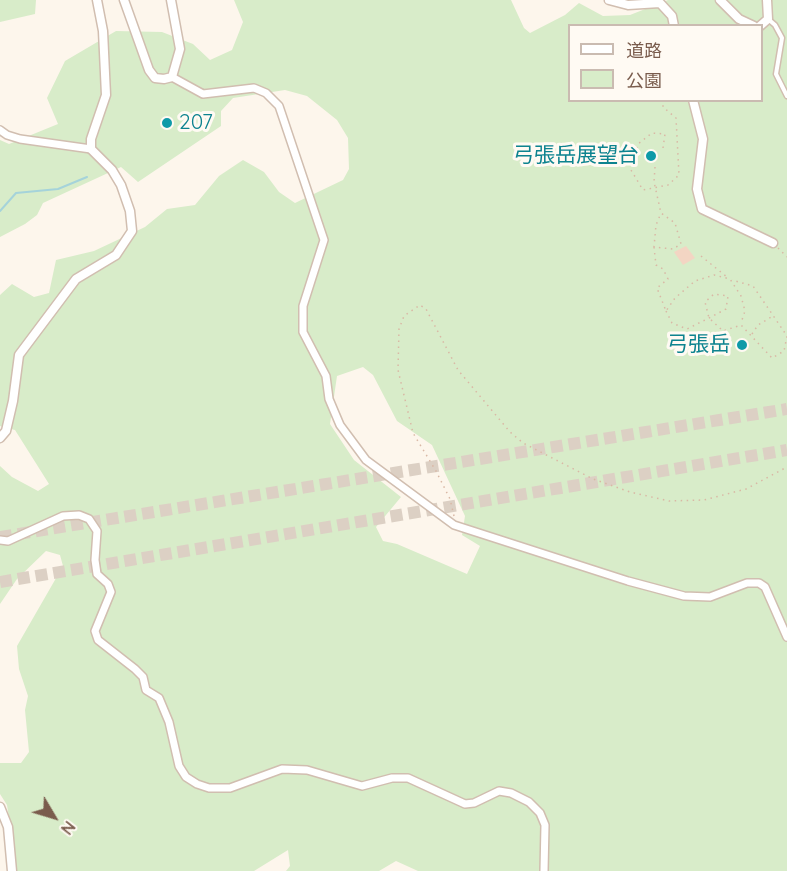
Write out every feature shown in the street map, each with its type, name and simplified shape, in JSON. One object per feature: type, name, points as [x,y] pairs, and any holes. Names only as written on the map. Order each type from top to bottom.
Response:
[{"type":"street","points":[[91,149],[91,139],[106,95],[103,31],[97,0]]},
{"type":"street","points":[[124,0],[149,70],[155,78],[172,77],[203,94],[254,88],[266,93],[279,106],[323,233],[322,253],[303,306],[303,332],[326,376],[329,399],[340,425],[366,460],[454,525],[616,578],[684,596],[710,597],[747,583],[759,583],[765,587],[787,637]]},
{"type":"street","points":[[171,0],[180,49],[172,77]]},
{"type":"street","points":[[609,0],[628,5],[660,3],[672,16],[674,24]]},
{"type":"street","points":[[720,0],[739,18],[750,24]]},
{"type":"street","points":[[762,24],[768,18],[767,0]]},
{"type":"street","points":[[694,102],[703,139],[697,189],[702,209],[773,243]]},
{"type":"street","points":[[0,130],[20,139],[91,149],[112,170],[121,185],[130,211],[132,231],[116,255],[76,279],[19,356],[13,401],[6,431],[0,438]]},
{"type":"street","points":[[0,540],[8,541],[63,516],[79,515],[88,519],[97,531],[94,560],[97,574],[108,584],[111,592],[95,631],[98,640],[135,669],[143,677],[146,690],[159,699],[169,722],[179,766],[186,777],[196,784],[209,788],[230,788],[282,769],[307,770],[362,786],[392,778],[408,778],[465,804],[474,803],[499,791],[511,793],[529,802],[540,813],[545,825],[543,871]]},
{"type":"street","points":[[0,807],[8,827],[12,871]]},
{"type":"lane","points":[[768,18],[776,25],[782,39],[776,74],[787,96]]},
{"type":"path","points":[[663,102],[663,107],[676,118],[679,175],[668,185],[644,190],[631,170],[638,144],[652,132],[664,134],[663,148]]},
{"type":"path","points":[[655,167],[654,187],[660,213],[656,225],[654,247],[656,265],[663,269],[669,279],[657,288],[666,311],[672,322],[687,329],[709,318],[726,309],[728,296],[714,294],[705,302],[709,318],[723,331],[741,325]]},
{"type":"path","points":[[654,247],[666,250],[681,244],[675,223],[660,213]]},
{"type":"path","points":[[773,243],[787,257]]},
{"type":"path","points":[[701,256],[731,280],[741,296],[745,311],[741,325]]},
{"type":"path","points":[[666,311],[675,298],[695,281],[714,275],[753,286],[787,336],[784,351],[772,358],[741,325]]},
{"type":"path","points":[[454,525],[450,500],[413,433],[398,370],[399,329],[404,316],[420,304],[426,309],[458,370],[510,432],[523,443],[593,479],[669,501],[704,500],[746,489],[787,467]]},
{"type":"path","points":[[751,334],[758,325],[774,316]]},
{"type":"green space","points":[[0,0],[36,0],[35,14],[0,22]]},
{"type":"green space","points":[[234,0],[511,0],[524,28],[530,33],[565,15],[579,3],[603,16],[630,15],[668,0],[787,0],[787,871],[418,871],[396,861],[379,871],[286,871],[290,866],[288,850],[254,871],[17,871],[7,805],[0,794],[0,763],[21,763],[29,752],[25,710],[28,696],[19,669],[17,646],[63,566],[60,555],[46,551],[17,579],[0,604],[0,466],[12,477],[38,491],[49,484],[15,430],[0,426],[0,295],[12,284],[34,297],[49,293],[56,260],[94,251],[145,227],[167,209],[195,205],[219,176],[243,160],[264,172],[279,192],[295,203],[343,180],[349,169],[348,138],[337,120],[307,96],[285,90],[233,98],[221,111],[221,126],[138,182],[121,167],[43,203],[37,215],[0,237],[0,140],[9,144],[58,124],[47,98],[65,61],[116,31],[162,32],[193,44],[210,60],[232,50],[243,22]],"holes":[[[363,367],[373,375],[397,421],[432,445],[465,516],[462,535],[480,546],[467,574],[397,544],[383,541],[376,527],[401,497],[354,460],[330,424],[337,376]]]},
{"type":"building","points":[[686,246],[695,258],[683,265],[674,252]]},
{"type":"waterway","points":[[0,211],[16,193],[58,189],[87,177]]},
{"type":"tunnel","points":[[0,537],[787,409]]},
{"type":"tunnel","points":[[0,582],[787,450]]},
{"type":"place","name":"207","points":[[167,123]]},
{"type":"place","name":"弓張岳展望台","points":[[651,156]]},
{"type":"place","name":"弓張岳","points":[[742,345]]}]
